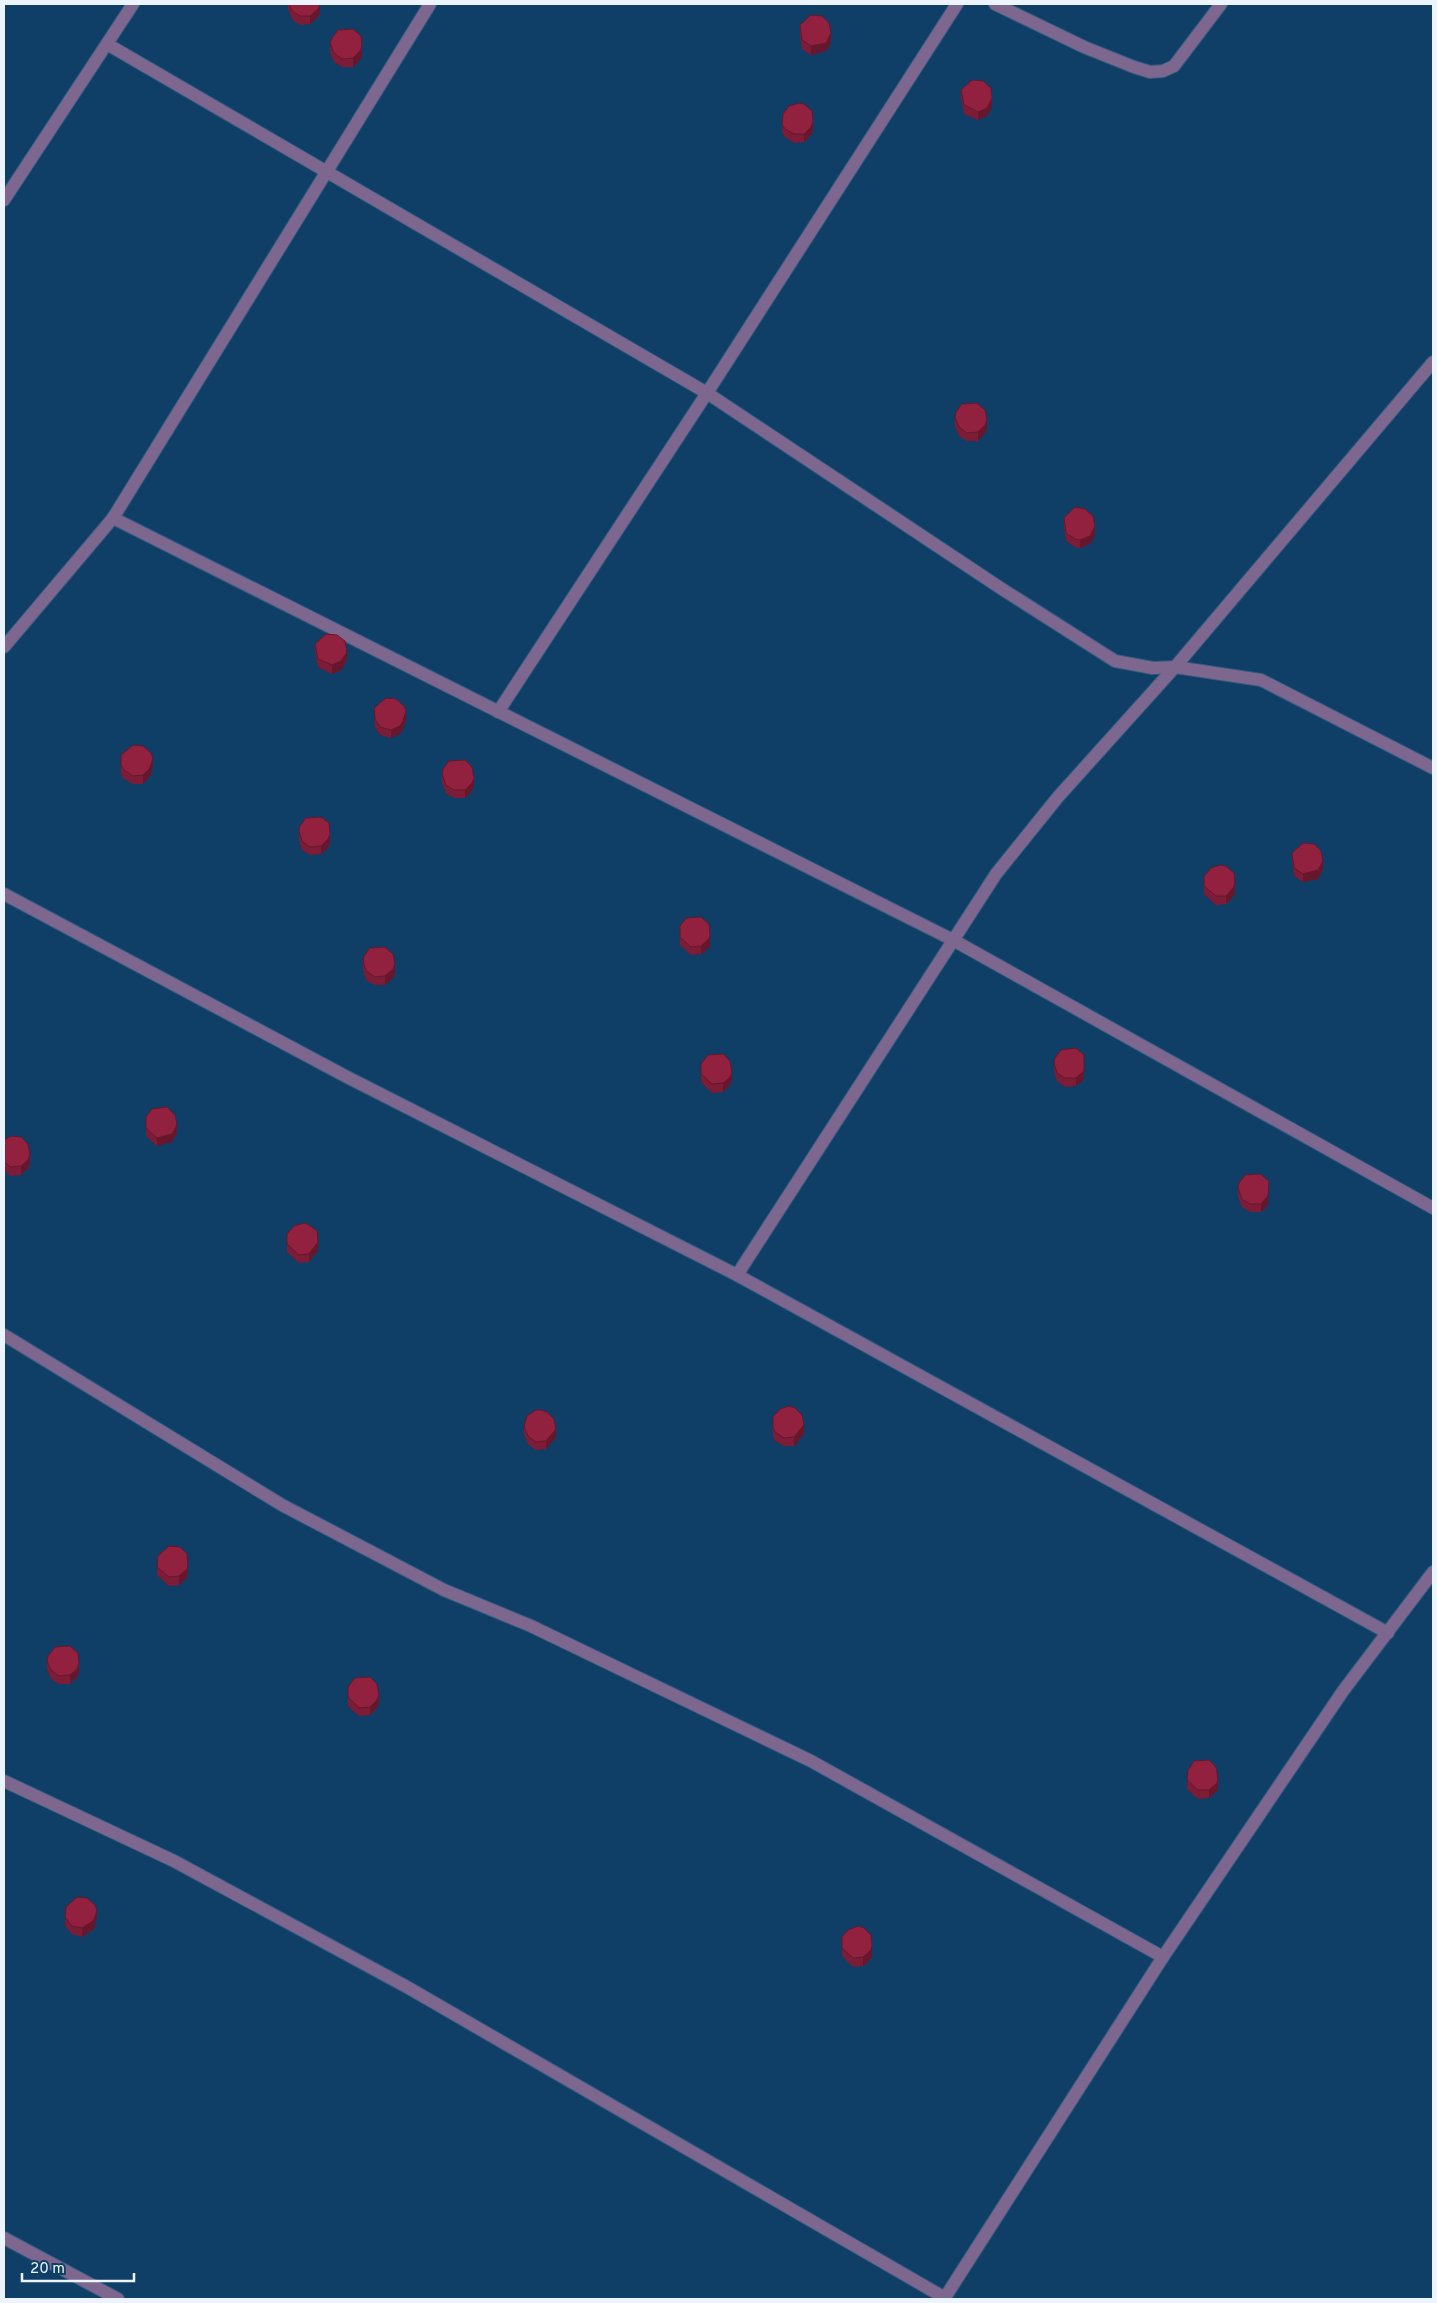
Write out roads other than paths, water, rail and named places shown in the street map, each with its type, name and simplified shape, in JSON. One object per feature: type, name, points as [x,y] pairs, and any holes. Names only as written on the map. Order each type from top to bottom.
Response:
[{"type":"street","points":[[4,200],[133,4]]},
{"type":"street","points":[[4,647],[113,518],[430,4]]},
{"type":"street","points":[[498,712],[707,393],[957,4]]},
{"type":"street","points":[[995,4],[1084,47],[1150,72],[1163,71],[1174,66],[1221,4]]},
{"type":"street","points":[[107,44],[707,393],[1002,589],[1115,661],[1153,668],[1175,667],[1261,680],[1433,768]]},
{"type":"street","points":[[736,1275],[996,874],[1058,797],[1175,667],[1433,362]]},
{"type":"street","points":[[113,518],[953,940],[1433,1208]]},
{"type":"street","points":[[4,894],[347,1077],[736,1275],[1388,1633]]},
{"type":"street","points":[[4,1335],[282,1505],[444,1590],[531,1626],[811,1761],[1163,1957]]},
{"type":"street","points":[[4,1781],[174,1861],[398,1982],[945,2298],[1163,1957],[1343,1691],[1433,1572]]},
{"type":"street","points":[[4,2238],[118,2299]]}]
